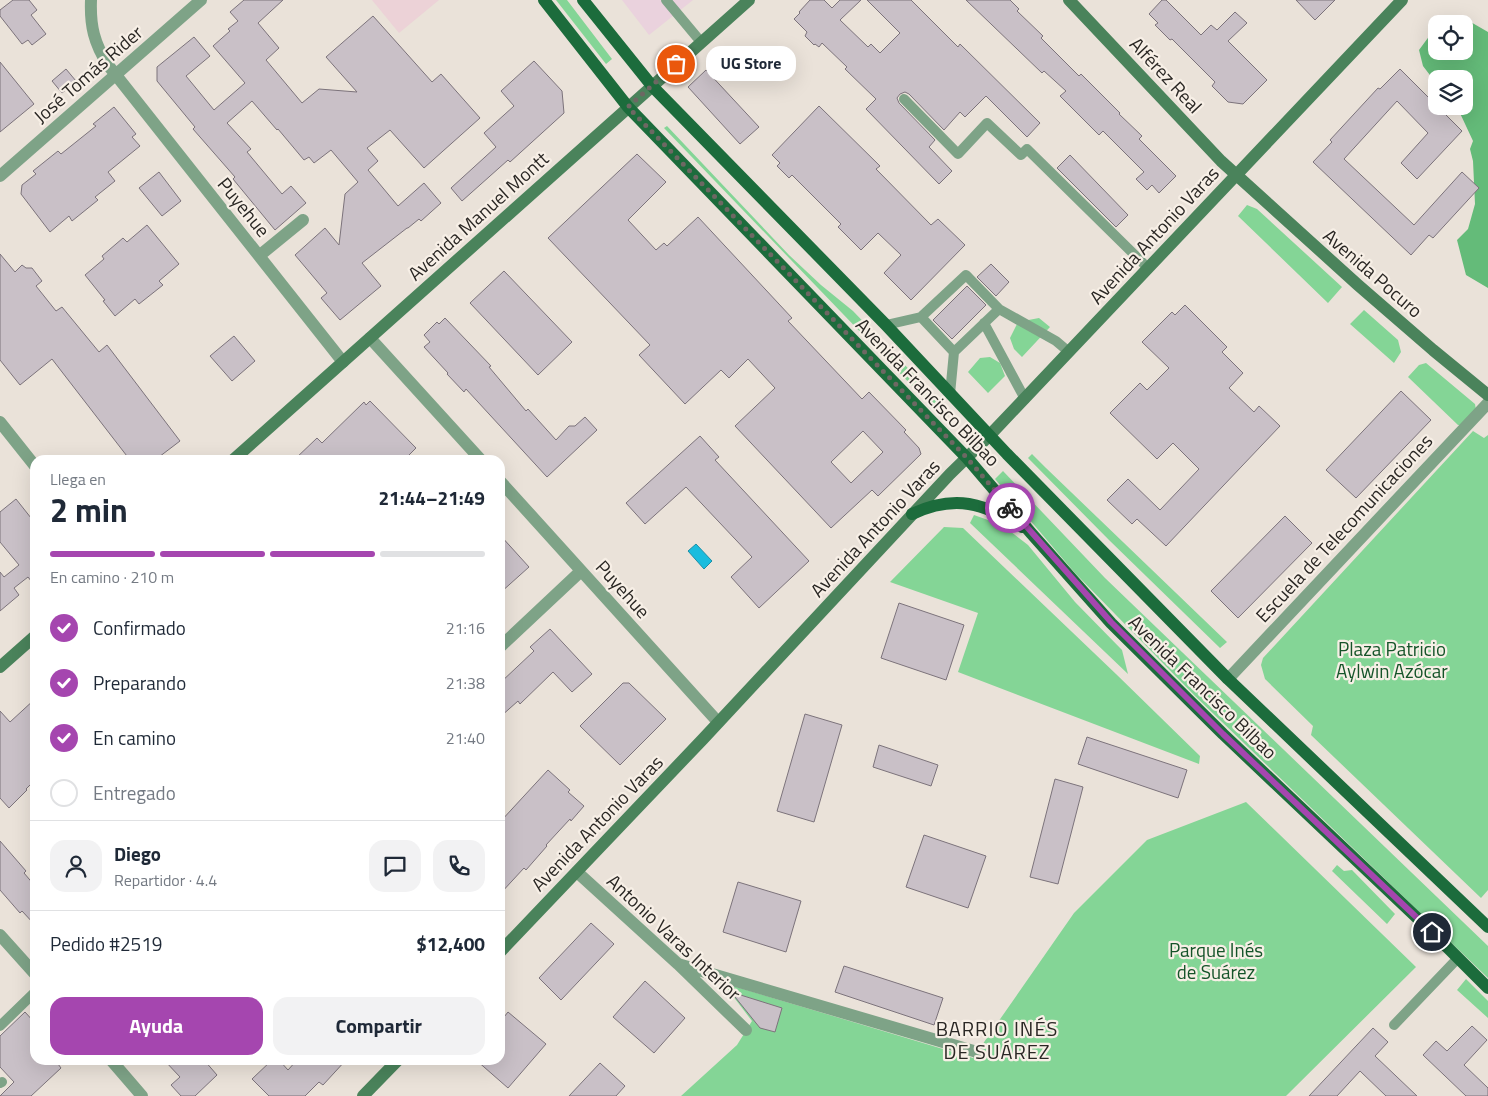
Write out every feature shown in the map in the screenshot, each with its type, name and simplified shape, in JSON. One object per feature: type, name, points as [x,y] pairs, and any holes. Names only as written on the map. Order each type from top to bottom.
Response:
[{"type":"main road","name":"Avenida Francisco Bilbao","points":[[544,0],[628,107],[967,458],[1118,630],[1223,734],[1432,932],[1488,988]]},
{"type":"main road","name":"Avenida Francisco Bilbao","points":[[583,0],[652,86],[886,326],[989,436],[1228,679],[1488,928]]},
{"type":"main road","name":"Avenida Manuel Montt","points":[[239,455],[749,0]]},
{"type":"main road","name":"Alférez Real","points":[[1069,0],[1236,175]]},
{"type":"main road","name":"Avenida Antonio Varas","points":[[505,947],[912,514],[1069,352],[1398,1]]},
{"type":"main road","name":"Avenida Pocuro","points":[[1236,175],[1373,298],[1488,395]]},
{"type":"main road","points":[[912,514],[941,503],[964,503],[996,513],[1031,533]]},
{"type":"main road","points":[[0,667],[30,640]]},
{"type":"main road","points":[[364,1096],[393,1065]]},
{"type":"street","name":"Puyehue","points":[[91,0],[92,32],[102,54],[116,76],[343,362]]},
{"type":"street","name":"José Tomás Rider","points":[[0,176],[201,0]]},
{"type":"street","points":[[260,256],[303,220]]},
{"type":"street","points":[[370,338],[476,455]]},
{"type":"street","name":"Escuela de Telecomunicaciones","points":[[1228,679],[1488,403]]},
{"type":"street","points":[[0,422],[30,460]]},
{"type":"street","name":"Puyehue","points":[[505,487],[718,722]]},
{"type":"street","points":[[505,642],[581,571]]},
{"type":"street","name":"Antonio Varas Interior","points":[[577,872],[678,964],[746,1030]]},
{"type":"street","points":[[0,935],[30,968]]},
{"type":"street","points":[[678,964],[977,1052]]},
{"type":"street","points":[[114,1065],[142,1096]]},
{"type":"lane","points":[[666,0],[701,42]]},
{"type":"lane","points":[[904,99],[958,154],[987,123],[1021,155],[1028,149],[1148,268]]},
{"type":"lane","points":[[886,326],[921,317],[966,275],[999,309],[1056,340],[1069,352]]},
{"type":"lane","points":[[950,394],[954,352],[999,309]]},
{"type":"lane","points":[[921,317],[954,352]]},
{"type":"lane","points":[[984,323],[1024,399]]},
{"type":"lane","points":[[1394,1024],[1458,958]]},
{"type":"lane","points":[[0,1026],[30,997]]},
{"type":"shaded area","points":[[372,0],[439,0],[399,33]]},
{"type":"shaded area","points":[[622,0],[693,0],[649,35]]},
{"type":"green space","points":[[556,0],[567,0],[612,59],[606,64]]},
{"type":"green space","points":[[1473,23],[1488,32],[1488,288],[1466,275],[1457,240],[1468,229],[1475,204],[1473,161],[1470,149],[1473,141],[1461,115],[1473,115],[1473,70],[1428,70],[1428,73],[1423,66],[1419,50],[1428,38],[1428,60],[1473,60]]},
{"type":"green space","points":[[667,126],[789,255],[821,285],[853,311],[951,413],[944,419],[664,128]]},
{"type":"green space","points":[[1247,205],[1257,209],[1342,287],[1328,303],[1238,216]]},
{"type":"green space","points":[[1364,310],[1398,340],[1401,352],[1394,363],[1350,324]]},
{"type":"green space","points":[[1039,318],[1050,327],[1022,357],[1014,349],[1010,338],[1018,322]]},
{"type":"green space","points":[[990,357],[1000,363],[1005,376],[988,393],[968,372],[980,358]]},
{"type":"green space","points":[[1426,363],[1475,404],[1476,410],[1462,425],[1458,425],[1408,377],[1419,365]]},
{"type":"green space","name":"Plaza Patricio Aylwin Azócar","points":[[1473,431],[1484,438],[1488,435],[1488,890],[1481,898],[1311,735],[1313,726],[1265,679],[1261,665],[1263,658]]},
{"type":"green space","points":[[1032,454],[1227,642],[1220,648],[1028,458]]},
{"type":"green space","points":[[1003,471],[1105,578],[1488,946],[1488,978],[1195,696],[1075,573],[995,479]]},
{"type":"green space","points":[[974,515],[1002,525],[1028,545],[1075,602],[1122,650],[1128,674],[970,523]]},
{"type":"green space","points":[[944,527],[963,528],[1200,756],[1199,764],[958,672],[978,613],[890,582]]},
{"type":"green space","name":"Parque Inés de Suárez","points":[[1246,802],[1416,967],[1286,1096],[681,1096],[737,1045],[752,1021],[723,983],[973,1058],[1074,913],[1147,840]]},
{"type":"green space","points":[[1337,865],[1344,871],[1352,870],[1395,914],[1387,924],[1332,871]]},
{"type":"green space","points":[[1466,979],[1488,1001],[1488,1018],[1457,990]]},
{"type":"water","points":[[696,544],[712,561],[704,569],[688,551]]},
{"type":"building","points":[[13,0],[29,0],[37,10],[31,15],[46,34],[32,45],[28,40],[22,44],[0,16],[0,10]]},
{"type":"building","points":[[244,0],[283,0],[258,23],[279,48],[266,60],[302,103],[319,89],[357,92],[326,57],[373,16],[432,82],[441,74],[480,118],[424,168],[390,130],[367,148],[378,161],[368,170],[398,206],[424,183],[441,203],[421,221],[419,219],[362,263],[381,286],[340,320],[321,298],[327,293],[295,255],[325,228],[339,245],[345,194],[358,182],[331,150],[314,163],[309,157],[304,160],[252,101],[227,123],[251,149],[247,152],[282,194],[291,186],[306,203],[275,230],[233,179],[235,177],[193,129],[195,127],[157,81],[157,67],[194,37],[210,56],[186,76],[214,110],[245,83],[213,46],[238,21],[230,12]]},
{"type":"building","points":[[810,0],[824,0],[832,8],[840,0],[861,0],[840,20],[868,47],[871,44],[880,53],[900,33],[867,0],[911,0],[958,47],[960,44],[1040,123],[1027,137],[986,96],[965,117],[960,112],[944,130],[909,94],[905,92],[900,94],[897,98],[899,103],[935,140],[929,147],[952,171],[939,184],[866,109],[876,99],[822,43],[819,47],[814,45],[805,36],[807,32],[794,19]]},
{"type":"building","points":[[966,0],[1010,0],[1019,9],[1017,11],[1043,36],[1041,38],[1120,113],[1142,136],[1139,139],[1176,176],[1159,193],[1152,185],[1147,190],[1136,179],[1144,172],[1103,131],[1099,135],[1060,96],[1066,91],[1044,71],[1042,73]]},
{"type":"building","points":[[1162,0],[1166,0],[1201,35],[1211,25],[1217,30],[1235,12],[1247,23],[1228,41],[1267,80],[1243,104],[1228,102],[1212,86],[1215,82],[1172,39],[1170,40],[1155,25],[1158,23],[1149,14]]},
{"type":"building","points":[[1296,0],[1335,0],[1315,20]]},
{"type":"building","points":[[534,61],[562,91],[564,113],[510,162],[508,160],[462,201],[451,188],[496,147],[484,133],[514,106],[501,91]]},
{"type":"building","points":[[0,62],[34,104],[0,132]]},
{"type":"building","points":[[66,69],[76,81],[62,93],[52,81]]},
{"type":"building","points":[[1400,69],[1428,97],[1428,115],[1446,115],[1462,131],[1417,179],[1401,163],[1428,133],[1397,101],[1344,159],[1414,225],[1462,172],[1479,188],[1433,238],[1429,235],[1411,255],[1313,162],[1332,142],[1330,140],[1378,88],[1380,89]]},
{"type":"building","points":[[706,70],[759,127],[740,144],[688,87]]},
{"type":"building","points":[[819,106],[880,166],[876,169],[931,225],[938,219],[965,245],[911,300],[884,273],[901,255],[878,233],[861,250],[838,227],[841,224],[792,175],[789,178],[777,166],[780,163],[772,155]]},
{"type":"building","points":[[114,107],[136,134],[132,137],[140,146],[108,172],[115,181],[95,197],[98,200],[72,221],[69,216],[50,232],[21,194],[22,185],[36,174],[33,171],[58,151],[61,154],[96,126],[93,124]]},
{"type":"building","points":[[637,154],[666,182],[628,220],[656,250],[664,243],[667,246],[698,217],[792,318],[788,321],[862,399],[869,392],[906,430],[904,432],[919,448],[921,454],[878,496],[872,490],[831,528],[735,426],[775,388],[748,359],[729,378],[721,370],[685,404],[639,355],[650,345],[548,238]],"holes":[[[863,431],[883,452],[851,483],[831,462]]]},
{"type":"building","points":[[1070,155],[1128,215],[1116,227],[1057,168]]},
{"type":"building","points":[[159,172],[181,201],[162,216],[139,188]]},
{"type":"building","points":[[147,225],[179,264],[159,281],[163,285],[139,304],[135,299],[115,316],[85,275],[104,259],[102,256],[123,238],[127,242]]},
{"type":"building","points":[[0,254],[15,272],[22,265],[26,268],[32,268],[42,281],[36,286],[56,311],[62,307],[99,352],[107,345],[180,441],[162,455],[126,455],[52,359],[20,385],[0,360]]},
{"type":"building","points":[[991,264],[1009,282],[996,296],[977,277]]},
{"type":"building","points":[[504,271],[572,342],[538,375],[470,303]]},
{"type":"building","points":[[967,286],[986,305],[952,339],[933,320]]},
{"type":"building","points":[[1185,305],[1227,347],[1222,352],[1243,373],[1229,388],[1254,412],[1259,406],[1280,426],[1166,546],[1137,519],[1132,524],[1107,500],[1128,479],[1160,510],[1199,469],[1173,443],[1157,459],[1110,413],[1140,383],[1147,390],[1169,368],[1142,342],[1172,312],[1175,315]]},
{"type":"building","points":[[445,318],[491,366],[489,367],[526,411],[528,409],[556,440],[569,426],[575,426],[585,417],[597,430],[547,477],[466,389],[464,392],[424,347],[430,342],[424,335],[437,322],[439,324]]},
{"type":"building","points":[[234,336],[255,361],[232,381],[210,356]]},
{"type":"building","points":[[1401,391],[1431,420],[1356,498],[1326,470]]},
{"type":"building","points":[[370,401],[416,448],[409,455],[299,455],[317,438],[322,443],[364,402],[366,405]]},
{"type":"building","points":[[700,436],[719,457],[715,460],[809,561],[759,608],[731,577],[752,557],[686,487],[645,524],[626,503]]},
{"type":"building","points":[[16,499],[30,517],[30,580],[28,577],[14,588],[19,595],[0,611],[0,572],[4,577],[19,565],[0,542],[0,512]]},
{"type":"building","points":[[1285,516],[1312,543],[1238,618],[1211,591]]},
{"type":"building","points":[[505,541],[529,567],[505,589]]},
{"type":"building","points":[[899,603],[964,625],[946,680],[881,658]]},
{"type":"building","points":[[550,629],[592,674],[572,692],[553,672],[520,704],[518,701],[505,713],[505,678],[534,651],[530,647]]},
{"type":"building","points":[[623,683],[629,683],[666,719],[620,765],[580,726]]},
{"type":"building","points":[[30,704],[30,785],[9,808],[0,798],[0,711],[10,722]]},
{"type":"building","points":[[805,714],[842,725],[814,822],[777,811]]},
{"type":"building","points":[[1087,737],[1187,770],[1178,798],[1078,764]]},
{"type":"building","points":[[879,745],[938,765],[931,786],[873,767]]},
{"type":"building","points":[[548,770],[584,806],[546,845],[526,870],[524,868],[505,889],[505,817]]},
{"type":"building","points":[[1055,779],[1083,787],[1058,884],[1030,877]]},
{"type":"building","points":[[924,835],[986,856],[968,908],[906,887]]},
{"type":"building","points":[[0,841],[26,871],[24,873],[30,880],[30,920],[22,911],[20,913],[0,890]]},
{"type":"building","points":[[738,882],[801,901],[786,952],[723,932]]},
{"type":"building","points":[[591,923],[614,944],[561,1000],[539,978]]},
{"type":"building","points":[[844,966],[943,998],[934,1025],[835,992]]},
{"type":"building","points":[[645,981],[685,1018],[654,1053],[613,1017]]},
{"type":"building","points":[[731,992],[782,1008],[775,1032],[760,1028]]},
{"type":"building","points":[[25,1012],[30,1018],[30,1065],[59,1065],[61,1068],[31,1096],[0,1096],[14,1082],[0,1067],[0,1036]]},
{"type":"building","points":[[508,1012],[546,1044],[508,1088],[482,1065],[505,1065],[505,1016]]},
{"type":"building","points":[[1472,1026],[1487,1040],[1464,1065],[1488,1088],[1488,1096],[1466,1096],[1423,1055],[1436,1041],[1447,1051]]},
{"type":"building","points":[[1373,1028],[1388,1042],[1375,1056],[1417,1096],[1386,1096],[1360,1071],[1337,1096],[1309,1096]]},
{"type":"building","points":[[600,1063],[625,1086],[616,1096],[569,1096]]},
{"type":"building","points":[[169,1065],[208,1065],[217,1075],[195,1096],[181,1096],[171,1085],[180,1077]]},
{"type":"building","points":[[267,1065],[284,1065],[288,1070],[292,1065],[341,1065],[323,1085],[319,1082],[305,1096],[269,1096],[252,1079]]},
{"type":"way so far","points":[[676,64],[628,107],[967,458],[1010,508]]},
{"type":"place","name":"UG Store","points":[[676,64]]},
{"type":"district","name":"BARRIO INÉS DE SUÁREZ","points":[[997,1040]]},
{"type":"route","points":[[1010,508],[1111,622],[1223,734],[1432,932]]}]
